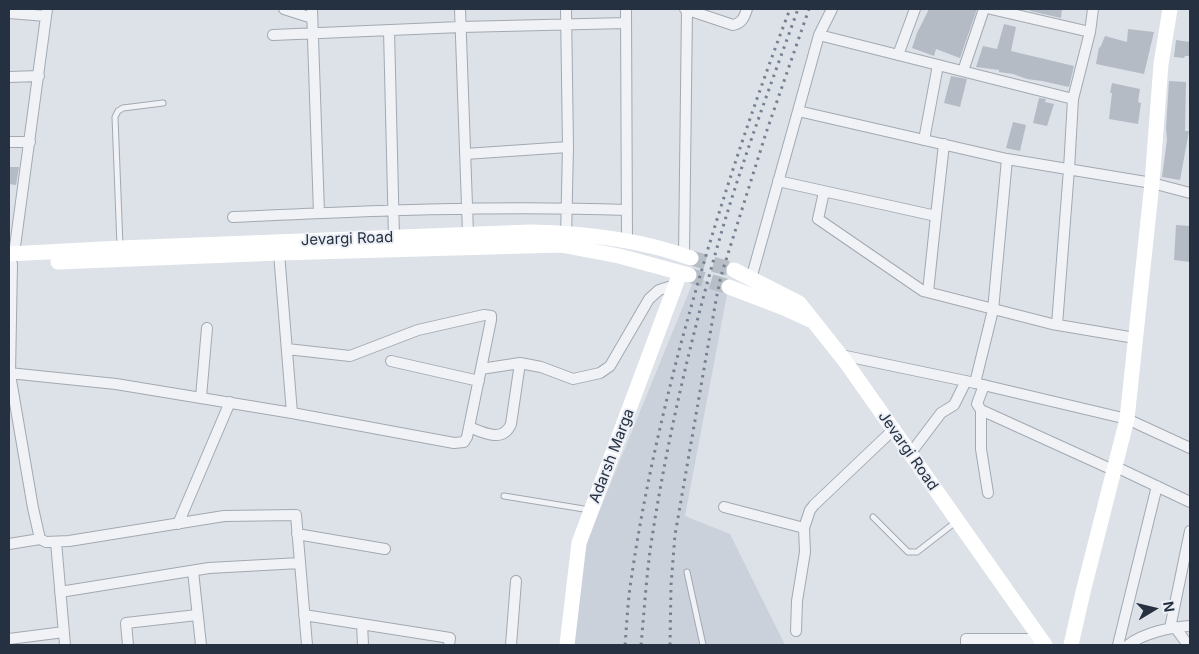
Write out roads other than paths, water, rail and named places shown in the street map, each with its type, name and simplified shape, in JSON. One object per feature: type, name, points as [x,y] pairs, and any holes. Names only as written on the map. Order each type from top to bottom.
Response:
[{"type":"main road","points":[[1071,645],[1113,468],[1127,419],[1152,183],[1161,64],[1170,9]]},
{"type":"main road","name":"Jevargi Road","points":[[11,259],[120,248],[468,234],[566,240],[593,234],[687,256]]},
{"type":"main road","points":[[11,259],[279,253],[566,240],[681,278]]},
{"type":"main road","name":"Jevargi Road","points":[[734,270],[799,303],[841,355],[1043,642]]},
{"type":"main road","name":"Adarsh Marga","points":[[567,645],[579,543],[681,278]]},
{"type":"main road","points":[[729,287],[784,308],[814,322]]},
{"type":"street","points":[[284,9],[312,14],[319,213]]},
{"type":"street","points":[[460,9],[468,234]]},
{"type":"street","points":[[566,9],[568,148],[566,240]]},
{"type":"street","points":[[626,9],[627,241]]},
{"type":"street","points":[[687,256],[686,9],[733,25],[739,24],[743,19],[746,9]]},
{"type":"street","points":[[751,279],[819,35],[832,9]]},
{"type":"street","points":[[898,55],[915,9]]},
{"type":"street","points":[[963,71],[984,9]]},
{"type":"street","points":[[991,9],[1090,32]]},
{"type":"street","points":[[1057,325],[1073,99],[1090,32],[1093,9]]},
{"type":"street","points":[[9,14],[47,12],[30,142],[11,259],[9,373],[40,540]]},
{"type":"street","points":[[273,35],[461,27],[626,23]]},
{"type":"street","points":[[389,30],[394,237]]},
{"type":"street","points":[[819,35],[1073,99]]},
{"type":"street","points":[[924,140],[938,65]]},
{"type":"street","points":[[9,77],[39,76]]},
{"type":"street","points":[[798,111],[1007,159],[1152,183],[1190,193]]},
{"type":"street","points":[[9,142],[30,142]]},
{"type":"street","points":[[928,292],[944,144]]},
{"type":"street","points":[[465,154],[568,148]]},
{"type":"street","points":[[1007,159],[993,310],[975,383],[977,404],[981,410],[1190,502]]},
{"type":"street","points":[[778,181],[936,216]]},
{"type":"street","points":[[824,192],[818,219],[923,291],[1057,325],[1135,338]]},
{"type":"street","points":[[233,217],[468,208],[627,210]]},
{"type":"street","points":[[279,253],[292,413]]},
{"type":"street","points":[[481,369],[520,363],[572,379],[606,370],[649,299],[659,290],[681,278]]},
{"type":"street","points":[[9,373],[116,384],[230,402],[454,443],[464,442],[467,437],[491,324],[490,316],[418,330],[350,356],[288,349]]},
{"type":"street","points":[[201,398],[207,328]]},
{"type":"street","points":[[841,355],[975,383],[1127,419],[1190,448]]},
{"type":"street","points":[[391,362],[479,381]]},
{"type":"street","points":[[469,427],[495,435],[504,434],[509,430],[512,424],[520,363]]},
{"type":"street","points":[[910,454],[941,413],[954,405],[975,383]]},
{"type":"street","points":[[178,524],[230,402]]},
{"type":"street","points":[[981,410],[981,449],[988,493]]},
{"type":"street","points":[[796,631],[797,601],[805,552],[804,528],[810,510],[893,430]]},
{"type":"street","points":[[1118,645],[1157,486]]},
{"type":"street","points":[[724,507],[804,528]]},
{"type":"street","points":[[9,544],[40,540],[56,542],[224,516],[296,515],[307,645]]},
{"type":"street","points":[[1173,628],[1190,531]]},
{"type":"street","points":[[298,534],[385,549]]},
{"type":"street","points":[[56,542],[65,645]]},
{"type":"street","points":[[60,592],[209,568],[300,563]]},
{"type":"street","points":[[193,571],[201,645]]},
{"type":"street","points":[[511,645],[516,581]]},
{"type":"street","points":[[128,645],[126,623],[197,615]]},
{"type":"street","points":[[304,615],[450,638],[449,645]]},
{"type":"street","points":[[362,624],[363,645]]},
{"type":"street","points":[[1128,645],[1135,640],[1173,628],[1190,626]]},
{"type":"street","points":[[1173,628],[1188,645]]},
{"type":"street","points":[[9,639],[64,632]]},
{"type":"street","points":[[966,645],[966,639],[1043,642]]},
{"type":"lane","points":[[120,248],[115,117],[118,111],[123,108],[163,103]]},
{"type":"lane","points":[[504,496],[591,510]]},
{"type":"lane","points":[[873,517],[908,552],[912,553],[917,552],[958,521]]},
{"type":"lane","points":[[687,572],[703,645]]},
{"type":"tunnel","points":[[691,258],[734,270]]},
{"type":"tunnel","points":[[689,275],[729,287]]},
{"type":"railway","points":[[625,645],[630,591],[641,518],[679,351],[703,264],[730,178],[790,9]]},
{"type":"railway","points":[[641,645],[656,510],[690,347],[731,199],[798,9]]},
{"type":"railway","points":[[670,645],[671,585],[675,535],[721,276],[766,133],[809,9]]}]
